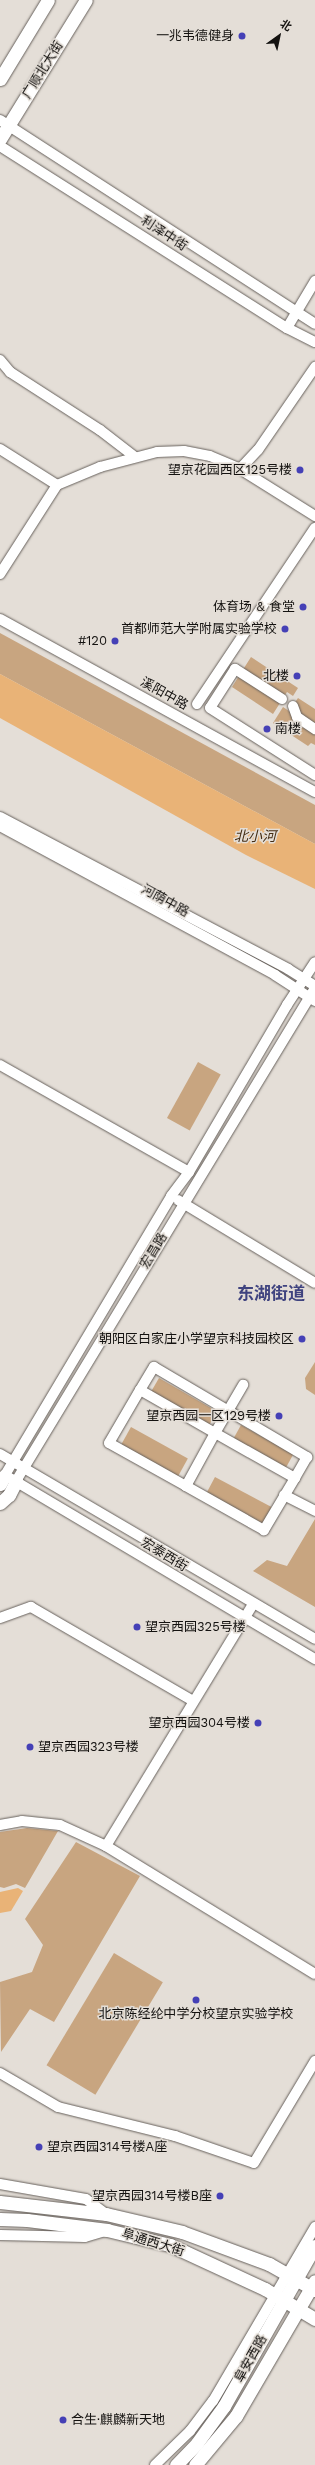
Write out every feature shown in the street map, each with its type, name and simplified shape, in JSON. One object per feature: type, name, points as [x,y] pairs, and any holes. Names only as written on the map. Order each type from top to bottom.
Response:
[{"type":"main road","points":[[0,79],[48,0]]},
{"type":"main road","name":"广顺北大街","points":[[0,139],[4,123],[86,0]]},
{"type":"main road","name":"宏昌路","points":[[0,1503],[9,1495],[3,1477]]},
{"type":"main road","name":"阜通西大街","points":[[0,2202],[106,2214],[182,2232],[269,2264],[291,2277],[314,2286]]},
{"type":"main road","name":"阜通西大街","points":[[0,2219],[27,2220],[107,2230],[170,2245],[279,2297],[315,2320]]},
{"type":"main road","name":"阜安西路","points":[[176,2465],[197,2443],[224,2406],[279,2297],[291,2277],[315,2246]]},
{"type":"main road","name":"阜安西路","points":[[195,2465],[236,2416],[314,2286]]},
{"type":"street","name":"利泽中街","points":[[4,123],[315,324]]},
{"type":"street","name":"利泽中街","points":[[0,146],[287,328],[315,342]]},
{"type":"street","points":[[287,328],[315,281]]},
{"type":"street","points":[[0,360],[10,372],[100,430],[136,457]]},
{"type":"street","points":[[240,469],[258,450],[315,367]]},
{"type":"street","points":[[1,451],[57,485]]},
{"type":"street","points":[[0,574],[57,485],[100,467],[156,452],[184,452],[210,456],[240,469],[315,516]]},
{"type":"street","points":[[197,704],[315,528]]},
{"type":"street","name":"溪阳中路","points":[[0,619],[315,792]]},
{"type":"street","points":[[282,699],[235,669],[210,708],[260,737],[315,775]]},
{"type":"street","points":[[293,706],[297,718],[315,729]]},
{"type":"street","points":[[248,755],[260,737]]},
{"type":"street","name":"河荫中路","points":[[0,817],[303,978],[315,987]]},
{"type":"street","name":"河荫中路","points":[[0,826],[275,975],[312,1000]]},
{"type":"street","name":"宏昌路","points":[[3,1477],[171,1196],[189,1172],[303,978],[315,962]]},
{"type":"street","name":"宏昌路","points":[[3,1477],[24,1468],[183,1203],[312,1000],[315,987]]},
{"type":"street","points":[[0,1065],[189,1172]]},
{"type":"street","points":[[171,1196],[315,1283]]},
{"type":"street","points":[[154,1367],[308,1458],[264,1530],[109,1443],[140,1390],[154,1367]]},
{"type":"street","points":[[186,1486],[243,1385]]},
{"type":"street","points":[[140,1390],[295,1478]]},
{"type":"street","name":"宏泰西街","points":[[0,1454],[253,1604],[315,1639]]},
{"type":"street","name":"宏泰西街","points":[[3,1477],[244,1619],[315,1659]]},
{"type":"street","points":[[284,1496],[315,1511]]},
{"type":"street","points":[[106,1846],[253,1604]]},
{"type":"street","points":[[0,1618],[31,1607],[193,1701]]},
{"type":"street","points":[[0,1825],[22,1821],[60,1825],[106,1846],[315,1974]]},
{"type":"street","points":[[0,2073],[58,2107],[175,2136],[254,2163],[315,2062]]},
{"type":"street","points":[[0,2184],[86,2200],[106,2214]]},
{"type":"street","points":[[291,2277],[315,2227]]},
{"type":"street","points":[[0,2235],[85,2237],[107,2230]]},
{"type":"street","points":[[155,2465],[190,2431],[213,2401],[279,2297]]},
{"type":"shaded area","points":[[0,633],[315,805],[315,844],[0,674]]},
{"type":"shaded area","points":[[251,657],[298,688],[293,696],[287,692],[273,714],[232,687]]},
{"type":"shaded area","points":[[298,698],[315,709],[315,745],[311,743],[308,746],[273,723],[283,707],[289,711]]},
{"type":"shaded area","points":[[198,1062],[221,1075],[190,1131],[167,1118]]},
{"type":"shaded area","points":[[315,1362],[315,1395],[306,1389],[305,1378]]},
{"type":"shaded area","points":[[159,1378],[217,1412],[208,1427],[150,1394]]},
{"type":"shaded area","points":[[241,1425],[293,1454],[286,1468],[233,1439]]},
{"type":"shaded area","points":[[131,1427],[188,1459],[178,1477],[121,1445]]},
{"type":"shaded area","points":[[215,1477],[272,1507],[262,1526],[205,1496]]},
{"type":"shaded area","points":[[315,1519],[315,1607],[253,1571],[267,1560],[287,1566]]},
{"type":"shaded area","points":[[27,1828],[58,1831],[25,1888],[16,1884],[4,1888],[0,1887],[0,1832]]},
{"type":"shaded area","points":[[76,1842],[140,1876],[54,2022],[30,2009],[1,2052],[0,1982],[32,1972],[43,1945],[25,1919]]},
{"type":"shaded area","points":[[114,1953],[163,1982],[95,2095],[47,2065]]},
{"type":"water","name":"北小河","points":[[0,674],[315,844],[315,889],[246,855],[0,718]]},
{"type":"water","points":[[18,1888],[23,1891],[11,1911],[0,1913],[0,1892]]},
{"type":"place","name":"一兆韦德健身","points":[[242,36]]},
{"type":"place","name":"望京花园西区125号楼","points":[[300,470]]},
{"type":"place","name":"体育场 & 食堂","points":[[303,607]]},
{"type":"place","name":"首都师范大学附属实验学校","points":[[285,629]]},
{"type":"place","name":"#120","points":[[115,641]]},
{"type":"place","name":"北楼","points":[[297,676]]},
{"type":"place","name":"南楼","points":[[267,729]]},
{"type":"place","name":"朝阳区白家庄小学望京科技园校区","points":[[302,1339]]},
{"type":"place","name":"望京西园一区129号楼","points":[[279,1416]]},
{"type":"place","name":"望京西园325号楼","points":[[137,1627]]},
{"type":"place","name":"望京西园304号楼","points":[[258,1723]]},
{"type":"place","name":"望京西园323号楼","points":[[30,1747]]},
{"type":"place","name":"北京陈经纶中学分校望京实验学校","points":[[196,2000]]},
{"type":"place","name":"望京西园314号楼A座","points":[[39,2147]]},
{"type":"place","name":"望京西园314号楼B座","points":[[220,2196]]},
{"type":"place","name":"合生·麒麟新天地","points":[[63,2420]]},
{"type":"district","name":"东湖街道","points":[[271,1294]]}]
